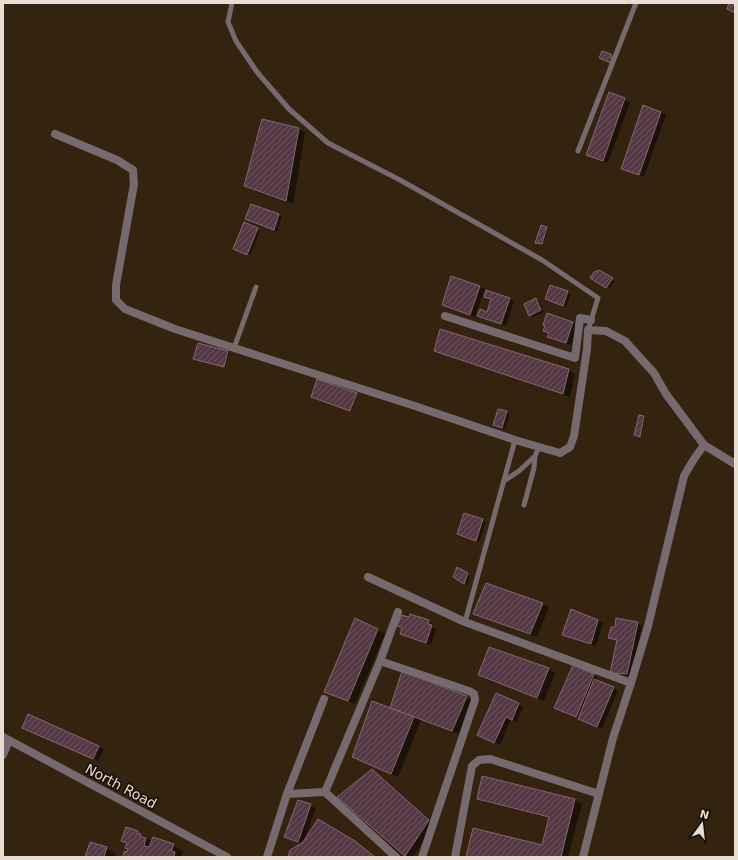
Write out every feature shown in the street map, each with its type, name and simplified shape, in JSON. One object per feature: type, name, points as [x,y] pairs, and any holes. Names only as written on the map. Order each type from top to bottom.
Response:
[{"type":"street","points":[[55,134],[117,160],[133,170],[134,184],[116,285],[116,300],[125,309],[175,330],[416,406],[515,440],[560,453],[570,448],[574,436],[587,349],[588,330],[606,331],[625,341],[654,373],[666,394],[704,445],[735,464]]},
{"type":"street","points":[[445,316],[575,358],[580,318],[591,320]]},
{"type":"street","points":[[583,857],[613,738],[650,619],[684,476],[704,445]]},
{"type":"street","points":[[368,577],[465,622],[631,683]]},
{"type":"street","points":[[325,792],[380,661],[398,612]]},
{"type":"street","points":[[380,661],[474,694],[475,700],[422,857]]},
{"type":"street","points":[[267,857],[287,794],[324,699]]},
{"type":"street","points":[[3,755],[6,739]]},
{"type":"street","name":"North Road","points":[[6,739],[227,857]]},
{"type":"street","points":[[455,857],[472,766],[479,760],[490,759],[599,794]]},
{"type":"street","points":[[287,794],[325,792],[396,857]]},
{"type":"lane","points":[[232,3],[228,22],[236,41],[256,72],[288,109],[328,143],[400,180],[542,260],[598,298],[588,330]]},
{"type":"lane","points":[[578,151],[636,3]]},
{"type":"lane","points":[[234,348],[256,287]]},
{"type":"lane","points":[[465,622],[515,440]]},
{"type":"lane","points":[[524,505],[534,468],[535,456],[539,447]]},
{"type":"lane","points":[[504,481],[519,471],[535,456]]},
{"type":"building","points":[[729,3],[735,4],[735,13],[727,9]]},
{"type":"building","points":[[602,51],[611,54],[613,64],[599,58]]},
{"type":"building","points":[[609,92],[625,98],[603,161],[586,155]]},
{"type":"building","points":[[643,105],[661,112],[639,175],[621,169]]},
{"type":"building","points":[[262,119],[299,128],[286,201],[244,186]]},
{"type":"building","points":[[251,204],[279,214],[274,230],[245,219]]},
{"type":"building","points":[[244,222],[258,228],[247,255],[233,249]]},
{"type":"building","points":[[541,225],[547,227],[542,244],[535,243]]},
{"type":"building","points":[[599,270],[613,278],[606,288],[590,278],[594,272]]},
{"type":"building","points":[[451,276],[480,286],[470,315],[442,305]]},
{"type":"building","points":[[550,285],[568,291],[563,306],[545,299]]},
{"type":"building","points":[[486,290],[510,298],[501,324],[477,316],[480,309],[487,312],[491,299],[484,297]]},
{"type":"building","points":[[536,298],[541,310],[529,316],[524,304]]},
{"type":"building","points":[[547,313],[573,322],[566,343],[547,337],[549,333],[543,331],[545,326],[543,325]]},
{"type":"building","points":[[440,329],[569,369],[563,394],[434,351]]},
{"type":"building","points":[[198,343],[228,351],[224,367],[193,359]]},
{"type":"building","points":[[317,379],[357,393],[350,411],[311,397]]},
{"type":"building","points":[[498,409],[507,411],[502,428],[493,425]]},
{"type":"building","points":[[639,415],[644,416],[640,437],[634,435]]},
{"type":"building","points":[[464,513],[483,519],[476,541],[457,534]]},
{"type":"building","points":[[457,567],[468,573],[464,584],[453,577]]},
{"type":"building","points":[[486,583],[543,603],[530,634],[473,614]]},
{"type":"building","points":[[571,609],[598,620],[591,644],[562,635]]},
{"type":"building","points":[[410,614],[429,620],[428,624],[432,625],[426,643],[400,634],[402,628],[397,626],[401,615],[409,617]]},
{"type":"building","points":[[355,618],[378,629],[348,701],[324,692]]},
{"type":"building","points":[[616,618],[638,622],[627,674],[610,673],[617,640],[608,638],[611,627],[615,627]]},
{"type":"building","points":[[489,647],[549,668],[537,698],[478,675]]},
{"type":"building","points":[[573,665],[594,674],[576,717],[554,708]]},
{"type":"building","points":[[402,671],[467,696],[452,731],[390,708]]},
{"type":"building","points":[[594,679],[614,687],[597,727],[578,719]]},
{"type":"building","points":[[496,693],[519,703],[512,720],[506,717],[494,743],[477,735]]},
{"type":"building","points":[[372,701],[414,717],[391,774],[352,757]]},
{"type":"building","points":[[28,714],[99,746],[93,759],[22,728]]},
{"type":"building","points":[[372,769],[429,820],[405,856],[337,797]]},
{"type":"building","points":[[482,776],[575,799],[561,857],[466,857],[473,828],[542,845],[549,817],[477,799]]},
{"type":"building","points":[[298,800],[311,804],[298,842],[284,837]]},
{"type":"building","points":[[318,819],[355,841],[375,857],[288,857],[290,850],[303,842]]},
{"type":"building","points":[[126,827],[138,831],[137,833],[141,834],[140,836],[146,838],[144,846],[149,847],[153,837],[174,844],[171,851],[175,852],[174,857],[144,857],[140,855],[139,857],[122,857],[128,849],[125,848],[127,843],[121,841]]},
{"type":"building","points":[[90,842],[107,847],[104,857],[85,857]]}]
